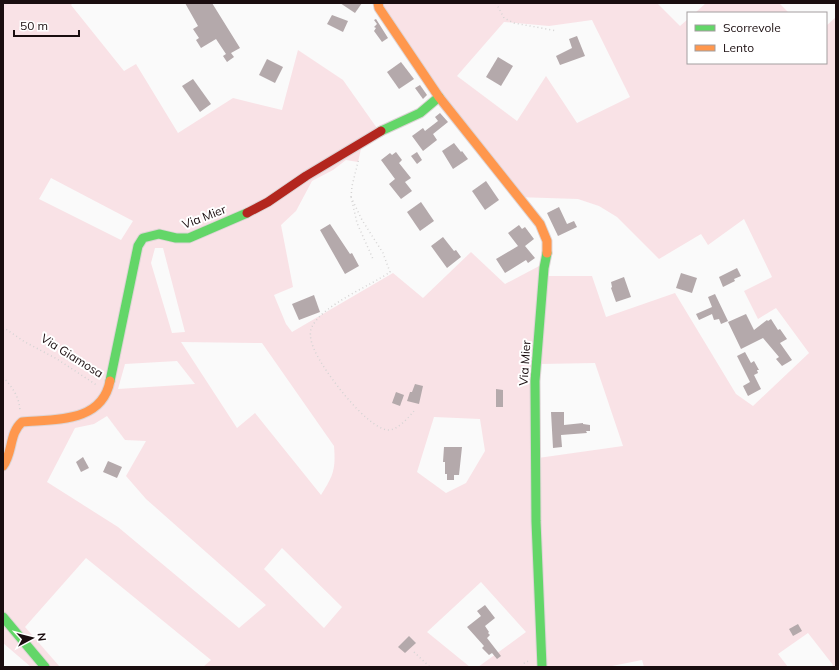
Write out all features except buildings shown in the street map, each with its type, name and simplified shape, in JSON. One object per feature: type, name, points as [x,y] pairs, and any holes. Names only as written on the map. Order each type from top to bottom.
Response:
[{"type":"street","name":"Via Mier","points":[[378,3],[379,8],[439,97],[540,224],[547,239],[548,251],[544,268],[535,381],[536,521],[542,667]]},
{"type":"street","name":"Via Mier","points":[[108,393],[138,246],[143,238],[158,234],[176,238],[190,238],[250,212],[364,141],[420,113],[439,97]]},
{"type":"street","name":"Via Giamosa","points":[[22,422],[78,416],[98,406],[103,402],[108,393]]},
{"type":"street","points":[[3,466],[10,453],[15,427],[22,422]]},
{"type":"street","points":[[3,617],[45,667]]},
{"type":"path","points":[[496,3],[504,18],[514,23],[557,32]]},
{"type":"path","points":[[360,155],[352,186],[351,197],[357,222],[373,259]]},
{"type":"path","points":[[351,197],[362,220],[383,253],[390,272],[356,292],[316,319],[311,327],[310,335],[314,351],[342,392],[355,407],[380,428],[390,430],[397,427],[414,411]]},
{"type":"path","name":"Via Giamosa","points":[[3,327],[108,393]]},
{"type":"path","points":[[3,377],[14,390],[20,402],[22,422]]},
{"type":"path","points":[[414,652],[430,667]]},
{"type":"shaded area","points":[[3,3],[73,3],[71,5],[124,71],[136,64],[178,133],[233,98],[282,110],[298,50],[343,80],[379,131],[363,140],[358,162],[346,160],[333,170],[312,181],[296,211],[281,225],[293,287],[274,295],[286,324],[292,332],[393,273],[423,298],[471,252],[505,284],[543,264],[542,276],[592,276],[606,317],[675,293],[736,394],[753,406],[809,353],[776,308],[758,319],[744,291],[772,277],[744,219],[708,245],[701,234],[659,259],[617,217],[599,206],[578,199],[516,197],[377,3],[657,3],[680,26],[687,20],[687,64],[827,64],[827,25],[836,17],[836,667],[831,667],[833,665],[808,633],[778,654],[788,667],[644,667],[642,660],[607,667],[478,667],[526,632],[481,582],[427,632],[470,667],[203,667],[211,660],[86,558],[25,627],[60,667],[31,667],[3,643]],"holes":[[[592,20],[630,97],[577,123],[546,76],[517,121],[457,76],[504,22],[549,26]],[[51,178],[133,221],[121,240],[39,199]],[[155,248],[163,248],[185,332],[172,333],[151,263]],[[181,342],[262,343],[334,446],[333,472],[321,495],[255,413],[237,428]],[[177,361],[195,384],[118,389],[125,364]],[[595,363],[623,446],[538,458],[540,364]],[[107,416],[125,440],[146,441],[126,476],[146,499],[266,605],[239,628],[118,527],[47,482],[75,428],[94,424]],[[434,417],[480,419],[485,451],[466,483],[446,493],[417,472]],[[282,548],[342,607],[324,628],[264,569]]]},
{"type":"shaded area","points":[[706,3],[779,3],[788,12],[696,12]]},
{"type":"traffic: fast","points":[[381,131],[420,113],[439,97]]},
{"type":"traffic: fast","points":[[110,381],[138,246],[143,238],[159,234],[176,238],[189,238],[247,213]]},
{"type":"traffic: fast","points":[[542,667],[536,521],[535,381],[544,268],[547,253]]},
{"type":"traffic: fast","points":[[3,617],[45,667]]},
{"type":"traffic: slow","points":[[378,3],[379,8],[439,97],[540,224],[547,241],[547,253]]},
{"type":"traffic: slow","points":[[3,466],[15,432],[22,422],[62,419],[87,412],[98,405],[105,395],[110,381]]},
{"type":"traffic: jam","points":[[247,213],[268,202],[306,176],[381,131]]}]
